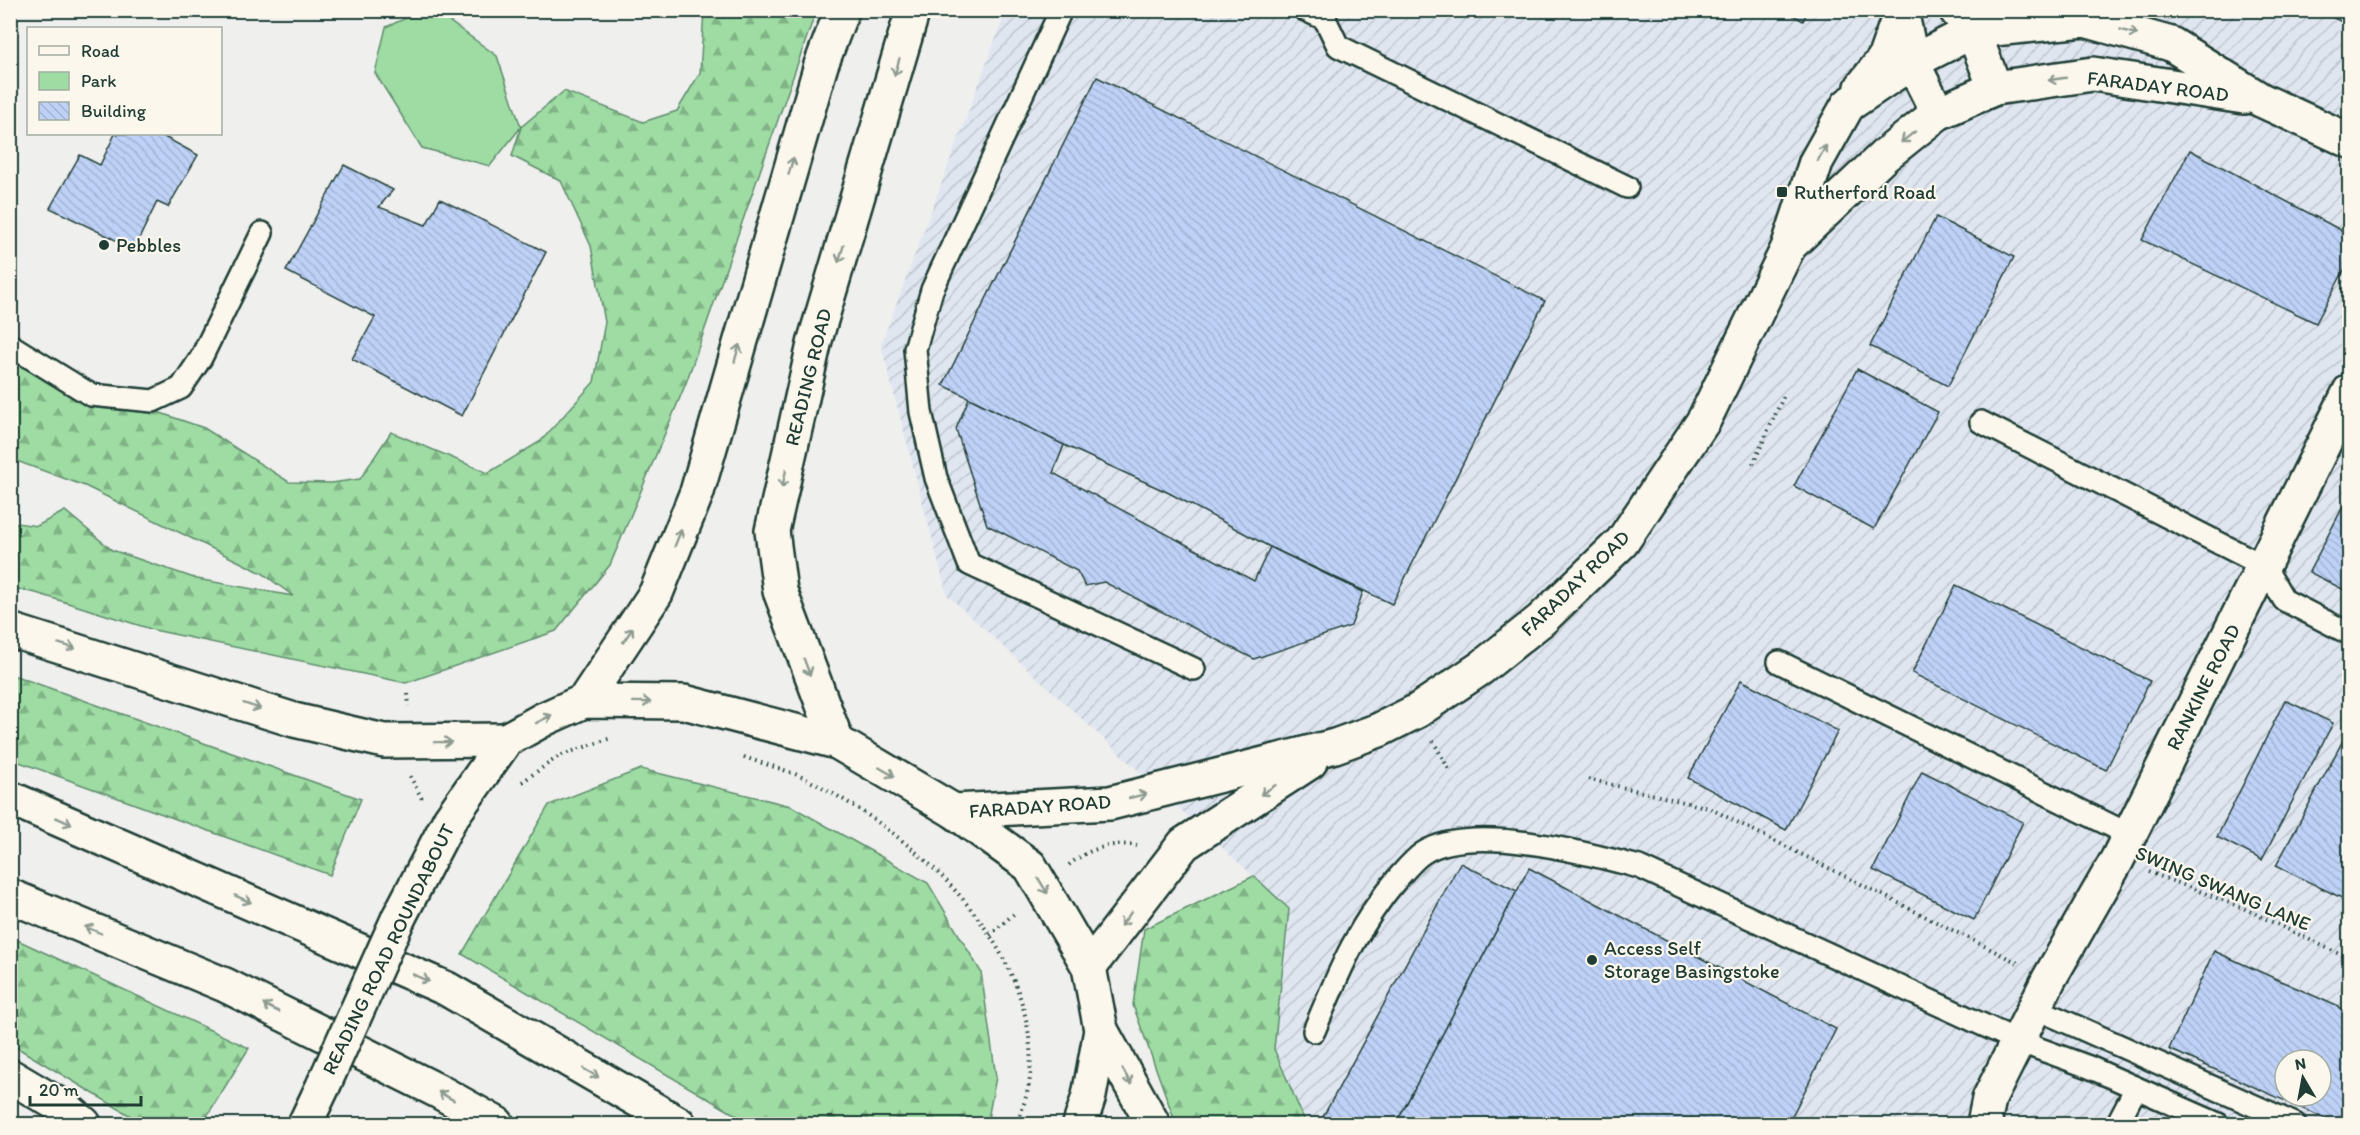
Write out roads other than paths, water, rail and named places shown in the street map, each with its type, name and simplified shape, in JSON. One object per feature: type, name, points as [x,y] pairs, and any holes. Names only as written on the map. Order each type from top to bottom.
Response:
[{"type":"main road","points":[[584,701],[656,592],[697,492],[821,65],[842,10]]},
{"type":"main road","name":"READING ROAD","points":[[837,742],[780,591],[772,531],[815,340],[913,10]]},
{"type":"main road","points":[[1901,10],[1912,62],[1938,113]]},
{"type":"main road","points":[[1848,105],[1884,59],[1901,10]]},
{"type":"main road","points":[[1967,17],[1995,88]]},
{"type":"main road","name":"FARADAY ROAD","points":[[954,811],[1110,803],[1335,746],[1379,730],[1417,711],[1481,668],[1541,620],[1622,542],[1704,420],[1788,248],[1816,162],[1848,105],[1912,62],[1967,17],[2018,27],[2085,20],[2171,44],[2261,100],[2349,141]]},
{"type":"main road","name":"FARADAY ROAD","points":[[1788,248],[1884,156],[1938,113],[1995,88],[2092,74],[2261,100]]},
{"type":"main road","name":"RANKINE ROAD","points":[[1984,1125],[1989,1099],[2049,979],[2122,847],[2264,566],[2349,391]]},
{"type":"main road","points":[[10,630],[294,720],[384,741],[506,740]]},
{"type":"main road","name":"READING ROAD ROUNDABOUT","points":[[305,1125],[399,917],[450,819],[506,740],[584,701],[684,702],[837,742],[954,811],[1030,866],[1089,967],[1101,1030],[1089,1096],[1080,1125]]},
{"type":"main road","name":"FARADAY ROAD","points":[[1089,967],[1184,844],[1335,746]]},
{"type":"main road","points":[[10,798],[447,989],[680,1125]]},
{"type":"main road","points":[[10,896],[225,985],[440,1092],[497,1125]]},
{"type":"main road","points":[[1101,1030],[1153,1125]]},
{"type":"main road","points":[[10,1076],[69,1111],[84,1125]]},
{"type":"lane","points":[[1061,10],[932,290],[915,349],[921,412],[936,478],[969,564],[1194,669]]},
{"type":"lane","points":[[1305,10],[1326,15],[1338,46],[1627,187]]},
{"type":"lane","points":[[10,345],[91,395],[153,401],[181,388],[201,358],[262,233]]},
{"type":"lane","points":[[1981,422],[2264,566],[2284,600],[2349,634]]},
{"type":"lane","points":[[1779,662],[2122,847]]},
{"type":"lane","points":[[1314,1030],[1353,942],[1382,897],[1424,852],[1458,841],[1521,842],[1575,850],[1639,867],[2018,1041],[2136,1088],[2218,1125]]},
{"type":"lane","points":[[2035,1008],[2295,1125]]},
{"type":"lane","points":[[2117,1125],[2136,1088]]},
{"type":"place","name":"Rutherford Road","points":[[1782,192]]},
{"type":"place","name":"Pebbles","points":[[104,245]]},
{"type":"place","name":"Access Self Storage Basingstoke","points":[[1592,960]]}]
